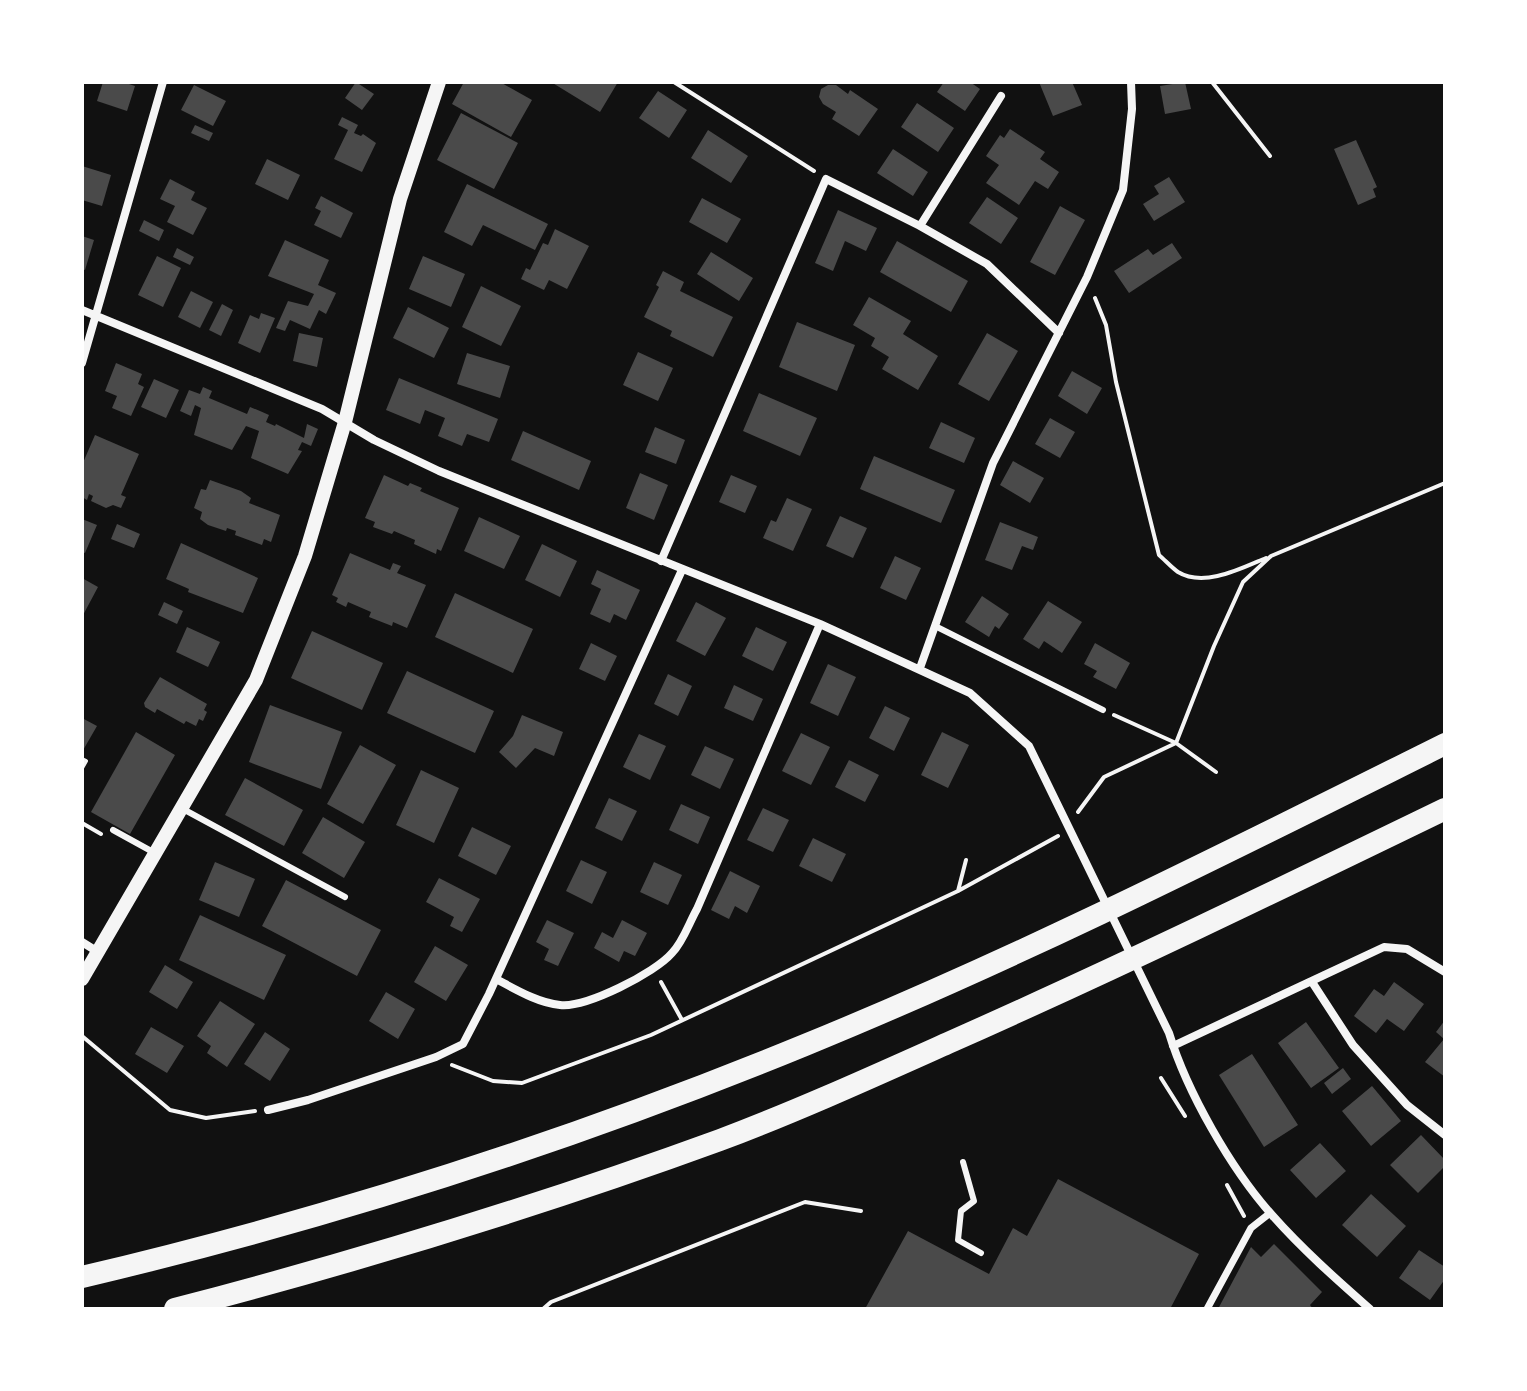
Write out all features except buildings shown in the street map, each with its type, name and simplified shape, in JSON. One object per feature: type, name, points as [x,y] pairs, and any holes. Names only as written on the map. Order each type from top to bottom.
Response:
[{"type":"highway","points":[[82,1277],[270,1228],[405,1188],[704,1085],[807,1044],[1028,947],[1445,744]]},
{"type":"highway","points":[[175,1309],[450,1230],[721,1139],[828,1096],[1051,997],[1445,809]]},
{"type":"street","points":[[82,363],[163,82]]},
{"type":"street","points":[[82,979],[256,680],[305,556],[345,422],[400,199],[439,82]]},
{"type":"street","points":[[920,668],[993,463],[1087,277],[1123,190],[1132,109],[1131,82]]},
{"type":"street","points":[[920,226],[1001,96]]},
{"type":"street","points":[[661,561],[826,179],[987,264],[1059,333]]},
{"type":"street","points":[[82,310],[322,409],[374,440],[439,471],[820,624],[970,693],[1029,746],[1218,1140],[1270,1213],[1370,1309]]},
{"type":"street","points":[[268,1110],[308,1100],[436,1057],[463,1044],[477,1022],[682,570]]},
{"type":"street","points":[[496,979],[525,995],[561,1005],[600,997],[655,970],[674,951],[697,909],[820,624]]},
{"type":"street","points":[[82,942],[98,952]]},
{"type":"street","points":[[1173,1046],[1384,947],[1407,949],[1445,972]]},
{"type":"street","points":[[1312,982],[1353,1045],[1407,1105],[1445,1135]]},
{"type":"street","points":[[1207,1309],[1251,1228],[1270,1213]]},
{"type":"lane","points":[[937,627],[1103,710]]},
{"type":"lane","points":[[183,809],[345,897]]},
{"type":"lane","points":[[113,830],[156,854]]},
{"type":"lane","points":[[963,1162],[974,1201],[961,1211],[958,1240],[981,1253]]},
{"type":"path","points":[[674,82],[826,179]]},
{"type":"path","points":[[1212,82],[1270,156]]},
{"type":"path","points":[[1087,277],[1106,325],[1116,382],[1159,555],[1180,574],[1205,578],[1234,572],[1445,483]]},
{"type":"path","points":[[436,1057],[493,1081],[522,1083],[682,1021],[958,891],[1071,829],[1080,807],[1104,777],[1176,743],[1243,582],[1271,556]]},
{"type":"path","points":[[1103,710],[1176,743],[1216,772]]},
{"type":"path","points":[[82,759],[86,761],[82,768]]},
{"type":"path","points":[[958,891],[966,860]]},
{"type":"path","points":[[655,970],[682,1021]]},
{"type":"path","points":[[82,1036],[170,1110],[206,1118],[268,1110]]},
{"type":"path","points":[[543,1309],[551,1302],[805,1202],[861,1211]]}]
